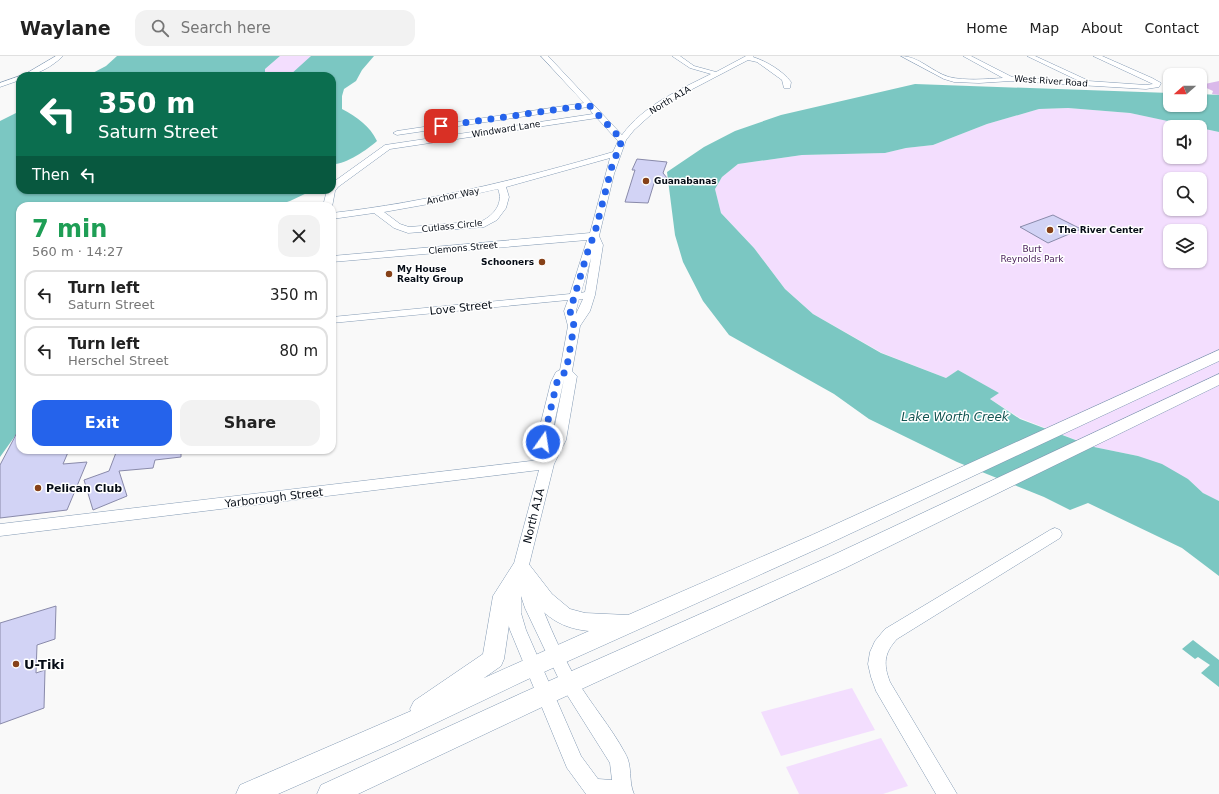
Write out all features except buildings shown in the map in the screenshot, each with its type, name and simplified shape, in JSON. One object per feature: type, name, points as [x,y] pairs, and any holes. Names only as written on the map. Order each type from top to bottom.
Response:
[{"type":"main road","points":[[249,794],[386,735],[534,666],[959,477],[1219,355]]},
{"type":"main road","points":[[330,794],[546,694],[838,562],[1219,379]]},
{"type":"main road","points":[[386,735],[493,659],[503,596],[521,569],[544,600],[562,615],[576,620],[590,622],[632,623]]},
{"type":"street","points":[[34,72],[60,56]]},
{"type":"street","points":[[544,56],[622,140]]},
{"type":"street","points":[[675,56],[692,67],[717,74]]},
{"type":"street","name":"West River Road","points":[[904,56],[946,78],[958,80],[997,80],[1011,78],[1146,87],[1156,85],[1157,83],[1096,56]]},
{"type":"street","points":[[966,56],[1011,78]]},
{"type":"street","points":[[1030,56],[1092,84]]},
{"type":"street","points":[[749,57],[759,61],[785,79],[787,86]]},
{"type":"street","name":"North A1A","points":[[574,326],[570,311],[590,244],[594,236],[612,166],[622,140],[635,124],[656,106],[678,93],[749,57]]},
{"type":"street","points":[[0,85],[16,79]]},
{"type":"street","points":[[397,133],[589,105]]},
{"type":"street","name":"Windward Lane","points":[[336,184],[361,167],[376,154],[388,147],[599,115]]},
{"type":"street","name":"Anchor Way","points":[[336,216],[377,211],[501,186],[616,154]]},
{"type":"street","name":"Anchor Way","points":[[572,167],[612,166]]},
{"type":"street","name":"Cutlass Circle","points":[[377,211],[397,226],[408,230],[484,224],[490,222],[497,215],[505,197],[501,186]]},
{"type":"street","name":"North A1A","points":[[594,236],[598,245],[590,295],[584,311],[574,326],[566,372],[571,376],[566,408],[559,440],[547,464],[513,597],[513,612],[518,630],[574,762],[593,788],[622,792]]},
{"type":"street","name":"Clemons Street","points":[[336,260],[594,236]]},
{"type":"street","points":[[336,253],[351,252]]},
{"type":"street","name":"Love Street","points":[[336,320],[590,295]]},
{"type":"street","name":"Yarborough Street","points":[[0,530],[547,464]]},
{"type":"street","points":[[947,794],[882,685],[877,673],[876,661],[879,650],[884,641],[892,634],[1055,534]]},
{"type":"street","points":[[521,569],[533,608],[570,684],[619,760],[622,776],[622,792]]},
{"type":"green space","points":[[280,56],[311,56],[294,72],[264,72],[265,69]]},
{"type":"green space","name":"Burt Reynolds Park","points":[[1068,108],[1130,113],[1164,120],[1163,164],[1207,164],[1207,129],[1219,132],[1219,501],[1203,493],[1188,479],[1138,456],[1094,447],[1020,418],[990,399],[998,393],[958,370],[946,378],[882,353],[813,314],[785,289],[754,248],[721,213],[715,189],[722,177],[738,164],[802,155],[885,153],[906,148],[933,145],[987,124],[1039,109]]},
{"type":"green space","points":[[852,688],[875,730],[781,756],[761,712]]},
{"type":"green space","points":[[881,738],[908,786],[883,794],[799,794],[786,767]]},
{"type":"shaded area","points":[[1219,81],[1219,95],[1212,94],[1213,91],[1207,88],[1207,84]]},
{"type":"water","points":[[117,56],[280,56],[265,69],[265,72],[95,72],[106,66]]},
{"type":"water","points":[[311,56],[374,56],[362,70],[356,81],[344,89],[342,96],[342,109],[362,122],[371,131],[377,141],[368,149],[349,160],[337,164],[336,72],[293,72]]},
{"type":"water","name":"Lake Worth Creek","points":[[915,84],[1163,93],[1163,112],[1207,112],[1207,94],[1219,95],[1219,132],[1207,129],[1207,120],[1163,120],[1130,113],[1068,108],[1039,109],[987,124],[933,145],[906,148],[885,153],[802,155],[738,164],[722,177],[715,189],[721,213],[754,248],[785,289],[813,314],[881,353],[946,378],[958,370],[999,393],[990,399],[1020,419],[1094,447],[1138,456],[1162,464],[1188,479],[1203,493],[1219,501],[1219,576],[1182,548],[1088,503],[1070,510],[1044,497],[957,462],[869,419],[834,394],[729,335],[703,301],[683,262],[675,235],[667,172],[704,147],[735,131],[781,115]]},
{"type":"water","points":[[16,113],[16,194],[305,194],[287,202],[16,202],[16,435],[0,457],[0,121]]},
{"type":"water","points":[[1193,640],[1219,660],[1219,687],[1201,673],[1210,665],[1198,657],[1195,659],[1182,649]]},
{"type":"place","name":"Guanabanas","points":[[646,181]]},
{"type":"place","name":"The River Center","points":[[1050,230]]},
{"type":"place","name":"Schooners","points":[[542,262]]},
{"type":"place","name":"My House Realty Group","points":[[389,274]]},
{"type":"place","name":"Pelican Club","points":[[38,488]]},
{"type":"place","name":"U-Tiki","points":[[16,664]]},
{"type":"route","points":[[441,126],[589,105],[622,140],[612,166],[601,212],[570,311],[574,326],[566,372],[560,375],[557,382],[543,442]]}]
